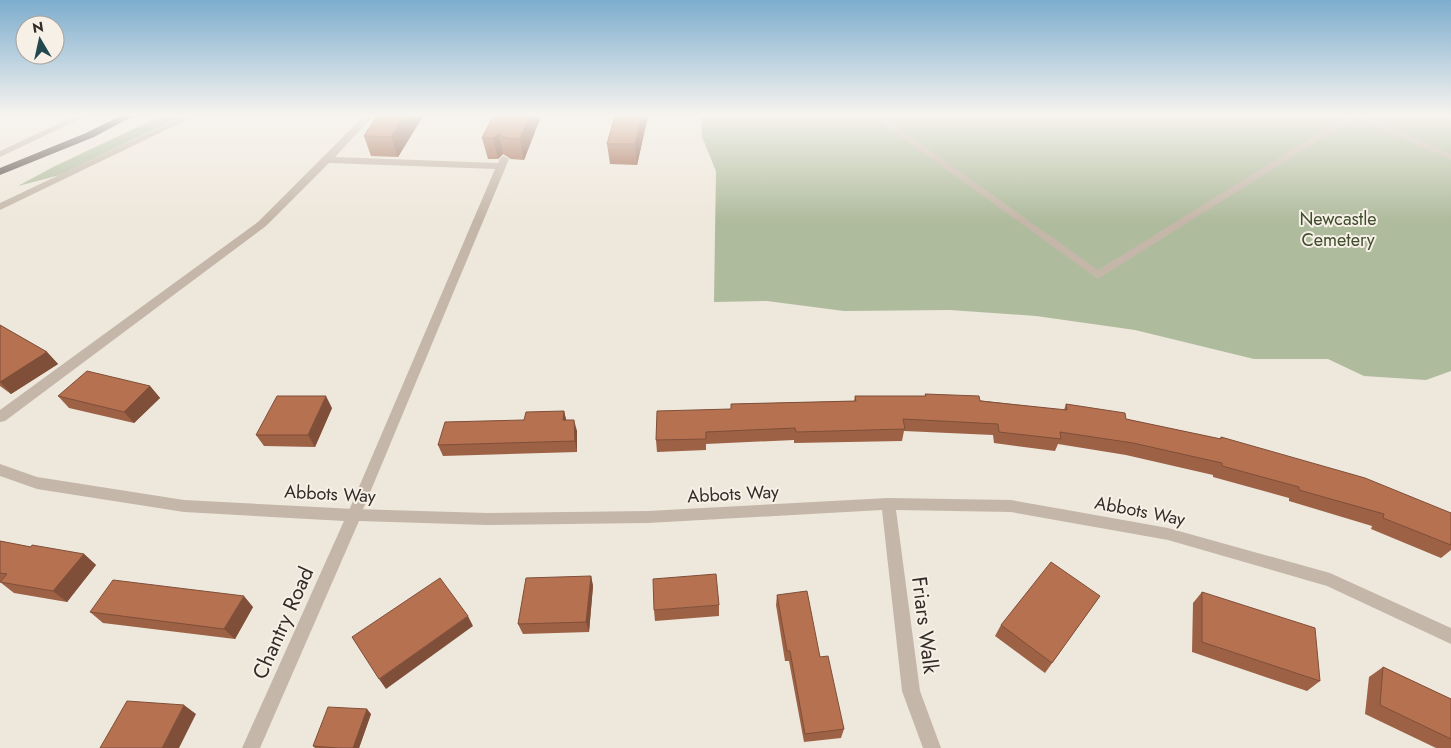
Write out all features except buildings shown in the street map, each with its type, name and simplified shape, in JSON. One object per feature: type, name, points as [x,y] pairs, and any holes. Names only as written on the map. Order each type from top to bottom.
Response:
[{"type":"highway","points":[[0,172],[51,151]]},
{"type":"street","points":[[0,207],[118,151]]},
{"type":"street","points":[[0,417],[262,224],[336,151]]},
{"type":"street","points":[[925,151],[1098,275],[1296,151]]},
{"type":"street","points":[[1437,151],[1451,157]]},
{"type":"street","name":"Chantry Road","points":[[251,748],[354,515],[503,162],[328,160]]},
{"type":"street","name":"Abbots Way","points":[[0,470],[37,483],[184,506],[354,515],[487,519],[638,517],[888,504],[1011,506],[1168,534],[1330,580],[1451,636]]},
{"type":"street","name":"Friars Walk","points":[[888,504],[912,692],[932,748]]},
{"type":"green space","points":[[87,151],[110,151],[60,175],[18,186]]},
{"type":"green space","name":"Newcastle Cemetery","points":[[708,151],[1451,151],[1451,371],[1426,380],[1364,376],[1328,359],[1254,359],[1135,330],[1036,316],[950,310],[844,311],[767,301],[714,302],[716,171]]}]
